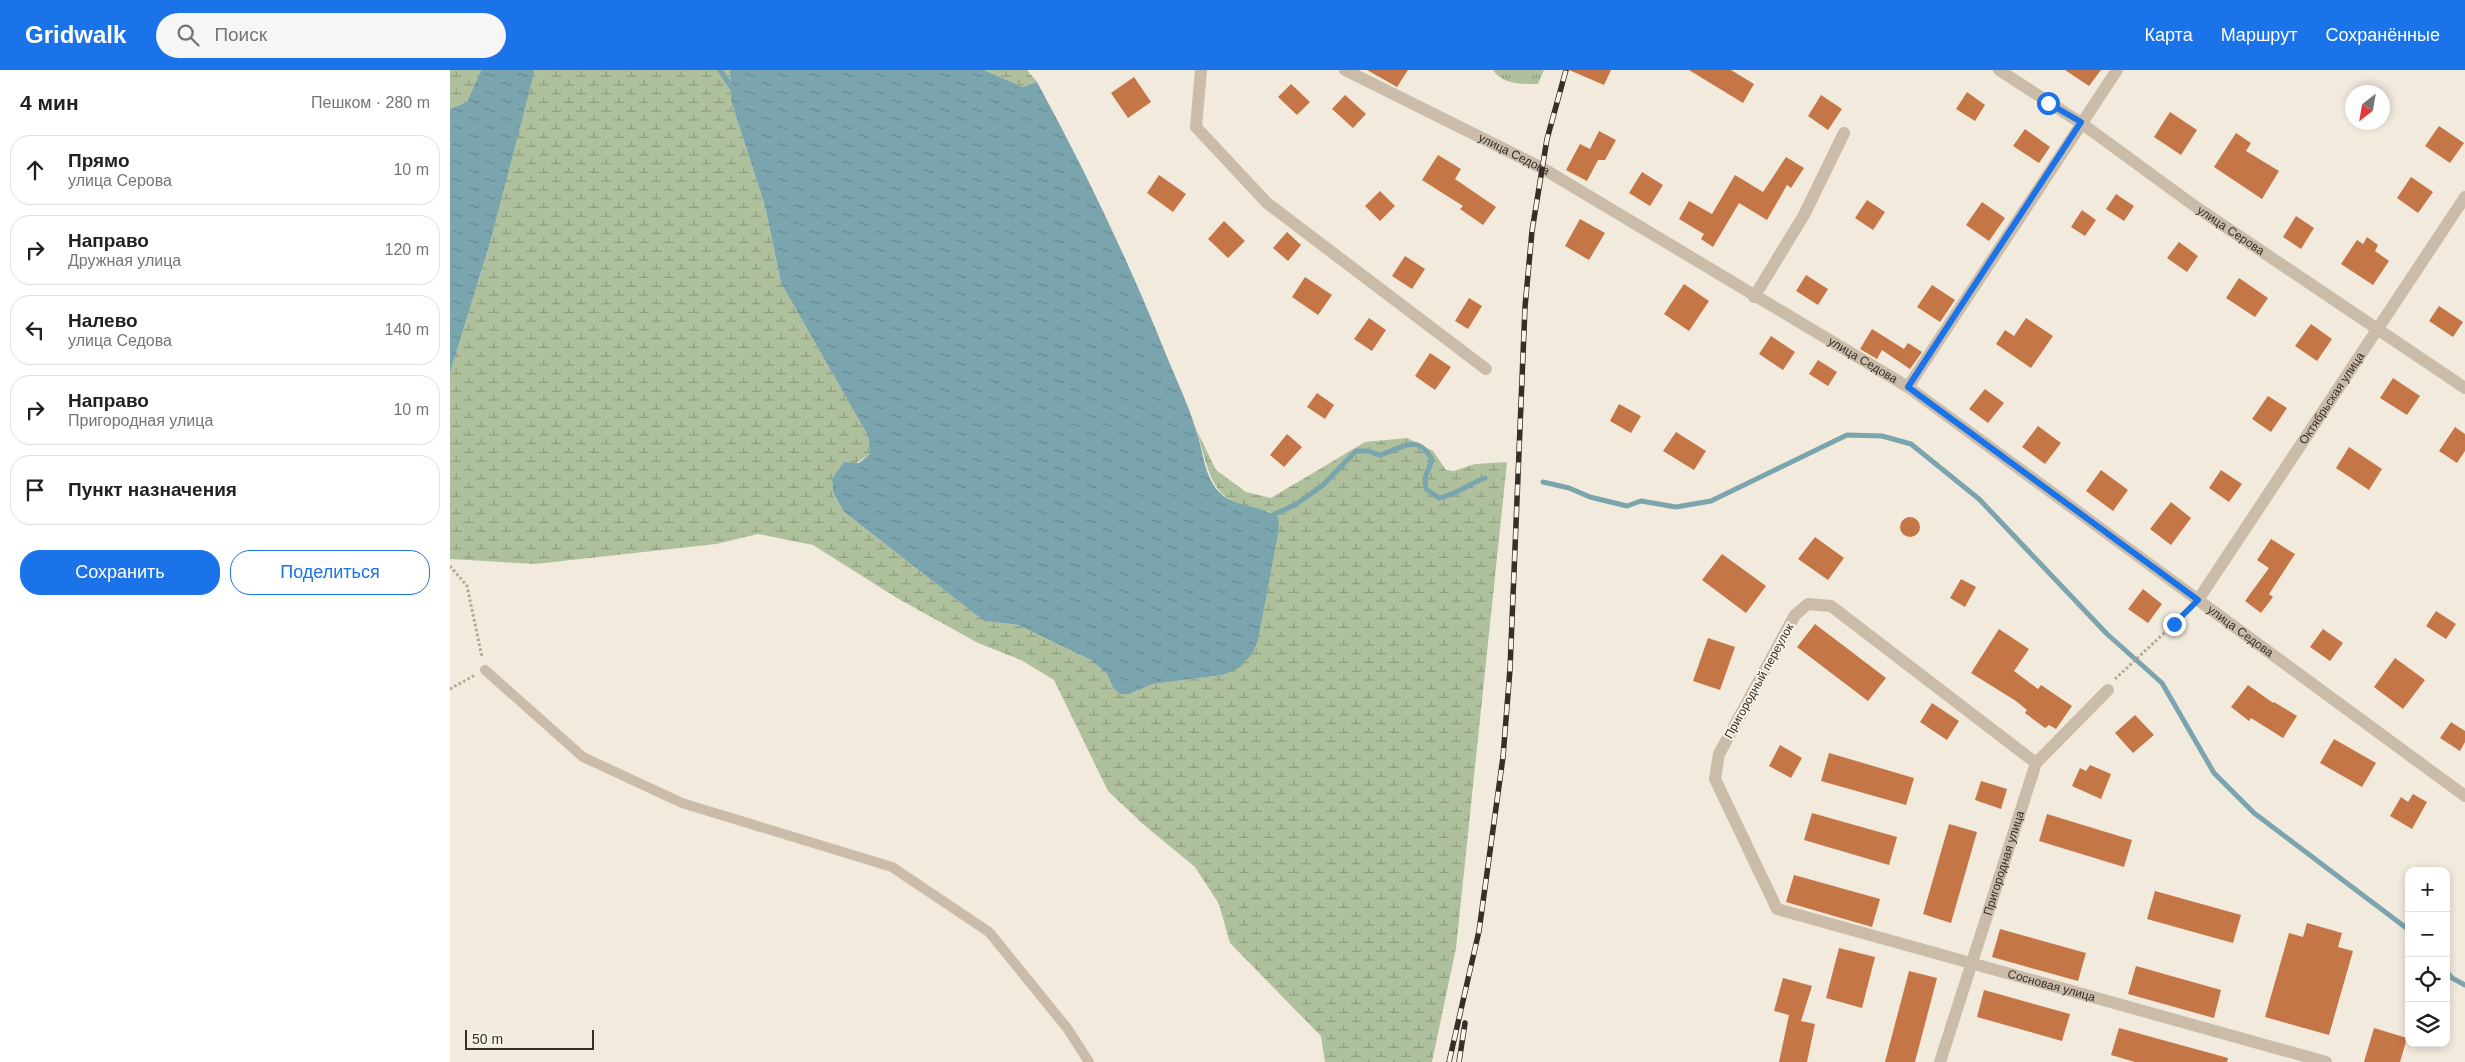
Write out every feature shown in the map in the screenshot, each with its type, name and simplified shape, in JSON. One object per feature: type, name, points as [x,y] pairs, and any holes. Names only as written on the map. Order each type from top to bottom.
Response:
[{"type":"street","points":[[1201,70],[1196,127],[1268,204],[1486,369]]},
{"type":"street","name":"улица Седова","points":[[1345,70],[1542,168],[1754,297],[1908,387],[2465,795]]},
{"type":"street","name":"улица Серова","points":[[1999,70],[2081,122],[2196,207],[2465,388]]},
{"type":"street","points":[[1908,387],[2117,70]]},
{"type":"street","points":[[1754,297],[1804,215],[1844,133]]},
{"type":"street","name":"Октябрьская улица","points":[[2198,600],[2465,196]]},
{"type":"street","name":"Пригородный переулок","points":[[1777,909],[1715,779],[1719,754],[1795,615],[1808,604],[1831,606],[2036,763]]},
{"type":"street","name":"Пригородная улица","points":[[1940,1062],[1970,962],[2036,763],[2111,685]]},
{"type":"street","name":"Сосновая улица","points":[[1777,909],[1970,962],[2284,1056],[2326,1062]]},
{"type":"lane","points":[[485,670],[582,757],[682,803],[892,867],[989,932],[1067,1028],[1089,1062]]},
{"type":"path","points":[[450,566],[467,586],[485,670],[450,689]]},
{"type":"path","points":[[2111,685],[2198,600]]},
{"type":"green space","points":[[450,70],[481,70],[467,102],[450,109]]},
{"type":"green space","points":[[533,70],[730,70],[731,101],[765,206],[781,283],[868,436],[870,454],[832,479],[833,494],[844,512],[984,621],[1018,625],[1091,660],[1107,674],[1113,688],[1129,694],[1153,684],[1223,675],[1271,512],[1236,503],[1217,488],[1206,464],[1197,431],[1216,470],[1246,492],[1271,498],[1365,442],[1407,438],[1433,451],[1446,470],[1454,471],[1475,464],[1507,462],[1456,948],[1432,1062],[1325,1062],[1321,1036],[1230,943],[1219,904],[1195,867],[1144,825],[1108,791],[1054,680],[1021,660],[978,643],[897,598],[813,545],[758,534],[716,544],[535,564],[450,559],[450,373],[490,243]]},
{"type":"green space","points":[[984,70],[1027,70],[1037,82],[1023,87]]},
{"type":"green space","points":[[1493,70],[1544,70],[1538,84],[1520,84],[1502,79]]},
{"type":"water","points":[[481,70],[533,70],[534,73],[490,243],[450,373],[450,109],[467,102]]},
{"type":"water","points":[[730,70],[984,70],[1023,87],[1037,82],[1089,182],[1136,283],[1190,413],[1199,439],[1205,466],[1213,484],[1227,498],[1261,509],[1278,517],[1279,528],[1258,640],[1252,654],[1240,667],[1223,675],[1153,684],[1129,694],[1121,694],[1113,688],[1107,674],[1091,660],[1018,625],[984,621],[844,512],[833,493],[832,479],[844,462],[859,463],[870,454],[868,436],[781,283],[765,206],[731,101]]},
{"type":"building","points":[[1367,70],[1408,70],[1397,87]]},
{"type":"building","points":[[1569,70],[1611,70],[1604,85]]},
{"type":"building","points":[[1689,70],[1731,70],[1754,84],[1743,103]]},
{"type":"building","points":[[2065,70],[2101,70],[2089,86]]},
{"type":"building","points":[[1134,77],[1151,102],[1128,118],[1111,93]]},
{"type":"building","points":[[1291,84],[1310,102],[1297,115],[1278,97]]},
{"type":"building","points":[[1967,92],[1985,105],[1975,121],[1956,109]]},
{"type":"building","points":[[1345,95],[1366,114],[1353,128],[1332,109]]},
{"type":"building","points":[[1821,95],[1842,109],[1828,130],[1808,116]]},
{"type":"building","points":[[2170,112],[2197,130],[2181,155],[2154,137]]},
{"type":"building","points":[[2439,126],[2464,143],[2450,163],[2425,146]]},
{"type":"building","points":[[2025,129],[2050,147],[2039,163],[2013,146]]},
{"type":"building","points":[[1599,131],[1616,140],[1605,160],[1598,160],[1587,181],[1566,170],[1580,144],[1590,149]]},
{"type":"building","points":[[2236,133],[2251,143],[2246,151],[2279,171],[2262,199],[2214,167]]},
{"type":"building","points":[[1438,155],[1461,169],[1455,179],[1496,207],[1483,225],[1460,209],[1463,206],[1422,180]]},
{"type":"building","points":[[1786,157],[1804,168],[1791,188],[1787,185],[1767,220],[1739,203],[1713,247],[1701,239],[1704,234],[1679,219],[1689,201],[1712,214],[1735,175],[1763,192]]},
{"type":"building","points":[[1642,172],[1663,185],[1650,206],[1629,193]]},
{"type":"building","points":[[1159,175],[1186,194],[1173,212],[1147,193]]},
{"type":"building","points":[[2411,177],[2433,192],[2418,213],[2397,198]]},
{"type":"building","points":[[1380,191],[1395,206],[1380,221],[1365,206]]},
{"type":"building","points":[[2116,194],[2134,206],[2124,221],[2106,209]]},
{"type":"building","points":[[1867,200],[1885,212],[1873,230],[1855,218]]},
{"type":"building","points":[[1982,202],[2005,218],[1989,241],[1966,225]]},
{"type":"building","points":[[2082,210],[2096,220],[2085,236],[2071,227]]},
{"type":"building","points":[[2296,216],[2314,228],[2301,249],[2283,237]]},
{"type":"building","points":[[1580,219],[1605,233],[1589,260],[1565,246]]},
{"type":"building","points":[[1224,221],[1245,241],[1228,258],[1208,239]]},
{"type":"building","points":[[1287,232],[1301,245],[1288,261],[1273,248]]},
{"type":"building","points":[[2367,237],[2378,245],[2375,251],[2389,261],[2373,285],[2341,264],[2357,240],[2363,244]]},
{"type":"building","points":[[2179,242],[2198,256],[2187,272],[2167,258]]},
{"type":"building","points":[[1405,256],[1425,269],[1412,289],[1392,276]]},
{"type":"building","points":[[1806,275],[1828,289],[1818,305],[1796,291]]},
{"type":"building","points":[[1305,277],[1332,295],[1318,315],[1292,297]]},
{"type":"building","points":[[2239,278],[2268,298],[2255,317],[2226,298]]},
{"type":"building","points":[[1684,284],[1709,301],[1689,331],[1664,314]]},
{"type":"building","points":[[1932,285],[1955,300],[1940,322],[1917,307]]},
{"type":"building","points":[[1469,298],[1482,306],[1468,329],[1455,321]]},
{"type":"building","points":[[2439,306],[2463,322],[2453,337],[2429,321]]},
{"type":"building","points":[[1369,318],[1386,330],[1372,351],[1354,339]]},
{"type":"building","points":[[2026,318],[2053,336],[2031,368],[1996,344],[2005,330],[2014,336]]},
{"type":"building","points":[[2311,324],[2332,339],[2317,361],[2295,346]]},
{"type":"building","points":[[1872,329],[1904,349],[1908,343],[1922,352],[1910,369],[1882,350],[1877,359],[1860,349]]},
{"type":"building","points":[[1771,336],[1795,352],[1783,370],[1759,354]]},
{"type":"building","points":[[1430,353],[1451,367],[1435,390],[1415,376]]},
{"type":"building","points":[[1818,360],[1837,372],[1828,386],[1809,374]]},
{"type":"building","points":[[2393,378],[2420,396],[2407,415],[2380,398]]},
{"type":"building","points":[[1985,389],[2004,403],[1988,423],[1969,409]]},
{"type":"building","points":[[1317,393],[1334,405],[1325,419],[1307,407]]},
{"type":"building","points":[[2268,396],[2287,408],[2271,432],[2252,419]]},
{"type":"building","points":[[1619,404],[1641,416],[1631,433],[1610,421]]},
{"type":"building","points":[[2038,426],[2061,443],[2045,464],[2022,447]]},
{"type":"building","points":[[2455,427],[2465,434],[2465,451],[2457,463],[2439,451]]},
{"type":"building","points":[[1676,432],[1706,451],[1694,470],[1663,451]]},
{"type":"building","points":[[1287,434],[1302,447],[1284,467],[1270,455]]},
{"type":"building","points":[[2349,447],[2382,469],[2369,490],[2336,468]]},
{"type":"building","points":[[2101,470],[2128,490],[2113,511],[2086,491]]},
{"type":"building","points":[[2221,470],[2242,484],[2229,502],[2209,488]]},
{"type":"building","points":[[2171,502],[2191,518],[2171,545],[2150,529]]},
{"type":"building","points":[[1910,517],[1917,520],[1920,527],[1917,534],[1910,537],[1903,534],[1900,527],[1903,520]]},
{"type":"building","points":[[1815,537],[1844,558],[1828,580],[1798,559]]},
{"type":"building","points":[[2271,539],[2295,554],[2269,594],[2273,597],[2261,613],[2245,601],[2269,568],[2257,560]]},
{"type":"building","points":[[1722,554],[1766,586],[1746,613],[1702,580]]},
{"type":"building","points":[[1961,579],[1976,587],[1965,607],[1950,598]]},
{"type":"building","points":[[2143,589],[2162,604],[2148,623],[2128,609]]},
{"type":"building","points":[[2436,611],[2456,624],[2446,639],[2426,626]]},
{"type":"building","points":[[1815,624],[1886,678],[1868,701],[1797,647]]},
{"type":"building","points":[[1999,629],[2029,649],[2014,671],[2038,689],[2041,685],[2072,706],[2056,729],[2049,725],[2045,728],[2025,713],[2027,710],[2016,701],[1971,673]]},
{"type":"building","points":[[2323,629],[2343,643],[2330,661],[2310,647]]},
{"type":"building","points":[[1708,638],[1735,647],[1720,690],[1693,681]]},
{"type":"building","points":[[2395,658],[2425,680],[2403,709],[2374,687]]},
{"type":"building","points":[[2248,685],[2273,703],[2297,716],[2283,738],[2251,718],[2249,721],[2231,707]]},
{"type":"building","points":[[1932,703],[1959,721],[1947,740],[1920,722]]},
{"type":"building","points":[[2135,715],[2154,735],[2133,753],[2115,733]]},
{"type":"building","points":[[2451,722],[2465,731],[2465,742],[2460,751],[2440,738]]},
{"type":"building","points":[[2334,739],[2376,763],[2362,787],[2320,763]]},
{"type":"building","points":[[1780,745],[1802,758],[1791,778],[1769,766]]},
{"type":"building","points":[[1829,753],[1914,778],[1906,805],[1821,781]]},
{"type":"building","points":[[2090,765],[2111,774],[2101,799],[2072,786],[2080,768],[2086,771]]},
{"type":"building","points":[[1981,781],[2007,789],[2001,809],[1975,800]]},
{"type":"building","points":[[2413,794],[2427,802],[2412,829],[2390,816],[2401,797],[2408,802]]},
{"type":"building","points":[[1812,813],[1897,837],[1889,865],[1804,840]]},
{"type":"building","points":[[2047,814],[2132,840],[2124,867],[2039,841]]},
{"type":"building","points":[[1949,824],[1977,832],[1951,923],[1923,914]]},
{"type":"building","points":[[1794,875],[1880,899],[1872,927],[1786,902]]},
{"type":"building","points":[[2155,891],[2241,915],[2233,943],[2147,919]]},
{"type":"building","points":[[2307,923],[2342,933],[2338,947],[2353,951],[2329,1035],[2265,1017],[2289,933],[2303,937]]},
{"type":"building","points":[[2000,929],[2086,953],[2078,981],[1992,957]]},
{"type":"building","points":[[1839,948],[1875,957],[1862,1008],[1826,998]]},
{"type":"building","points":[[2136,966],[2221,990],[2214,1018],[2128,994]]},
{"type":"building","points":[[1909,971],[1937,978],[1915,1062],[1885,1062]]},
{"type":"building","points":[[1783,978],[1812,986],[1801,1021],[1815,1024],[1807,1062],[1779,1062],[1789,1015],[1774,1011]]},
{"type":"building","points":[[1984,990],[2070,1014],[2062,1041],[1977,1017]]},
{"type":"building","points":[[2119,1028],[2228,1058],[2227,1062],[2135,1062],[2111,1055]]},
{"type":"building","points":[[2374,1028],[2405,1037],[2400,1062],[2364,1062]]},
{"type":"waterway","points":[[720,70],[734,91]]},
{"type":"waterway","points":[[1543,482],[1569,488],[1590,497],[1627,506],[1641,501],[1676,507],[1711,501],[1847,435],[1882,436],[1911,444],[1979,499],[2107,634],[2162,683],[2214,773],[2254,813],[2405,927]]},
{"type":"waterway","points":[[1270,516],[1295,505],[1322,486],[1356,451],[1368,451],[1379,455],[1408,445],[1420,446],[1432,460],[1425,478],[1426,489],[1439,498],[1485,478]]},
{"type":"waterway","points":[[2450,976],[2465,985]]},
{"type":"railway","points":[[1449,1062],[1479,931],[1503,757],[1510,669],[1525,307],[1532,231],[1547,139],[1566,70]]},
{"type":"railway","points":[[1459,1062],[1465,1023]]},
{"type":"route","points":[[2048,103],[2081,122],[1908,387],[2198,600],[2174,624]]}]
